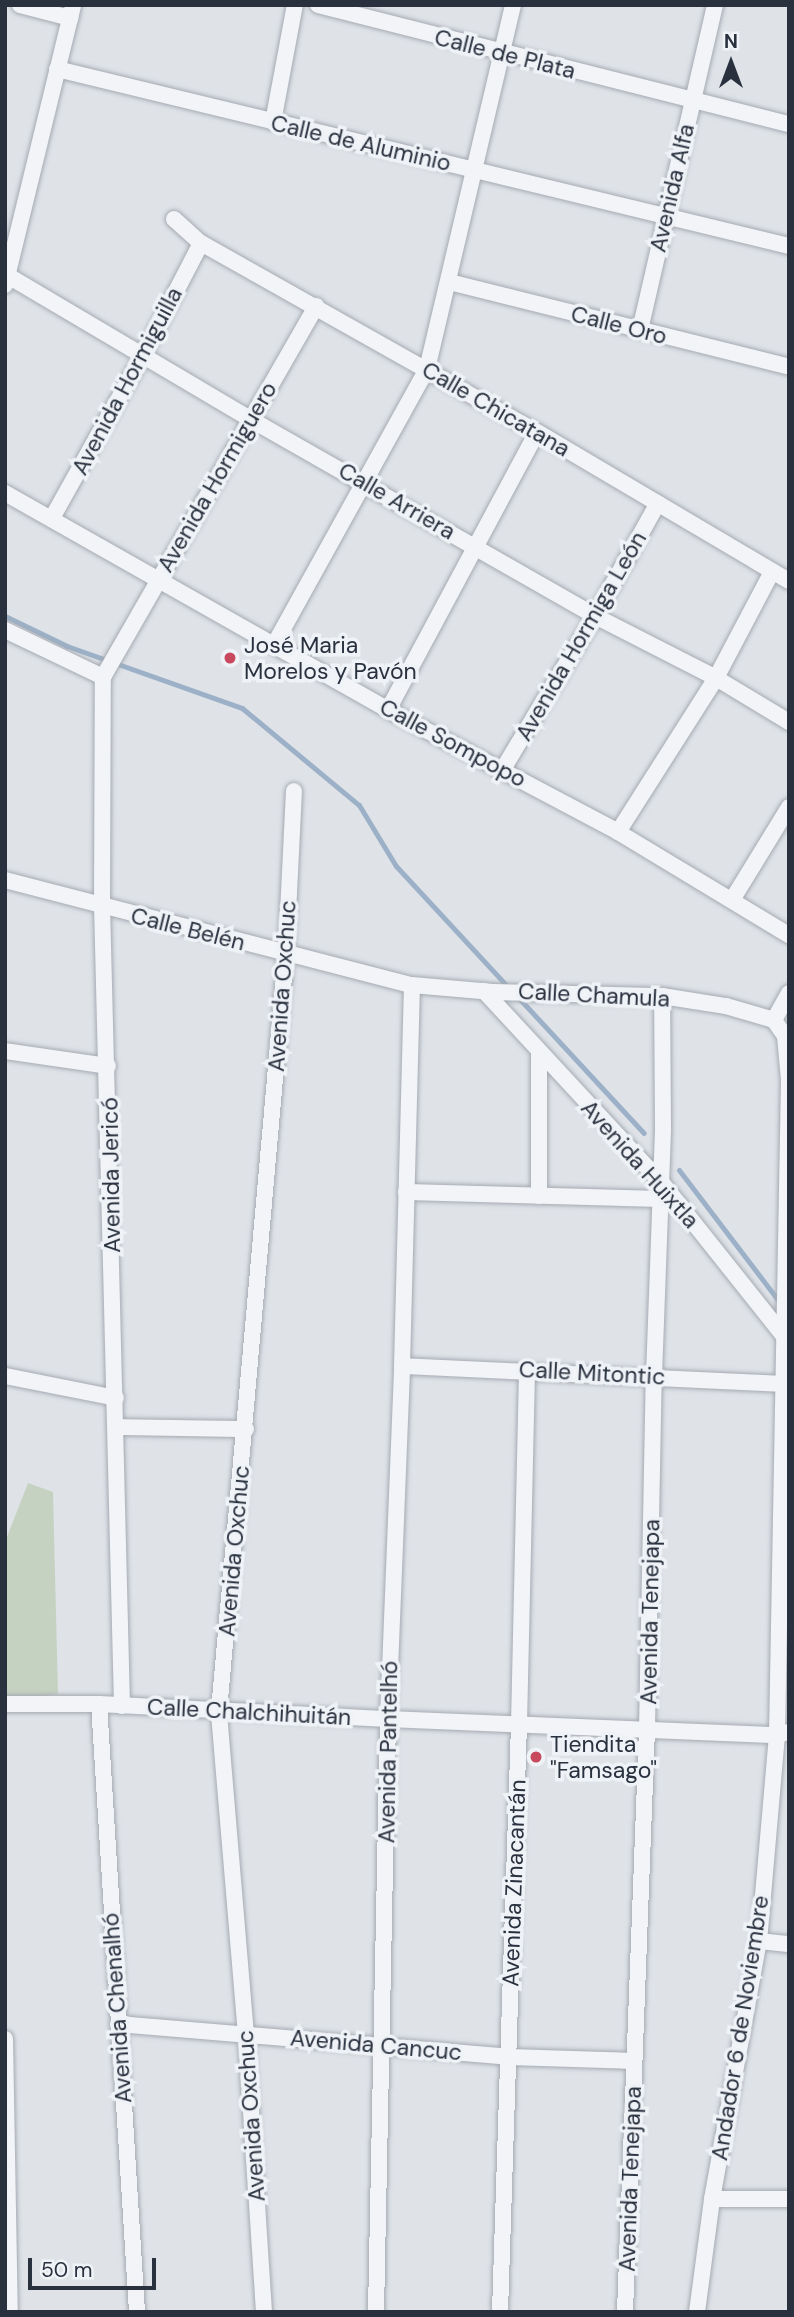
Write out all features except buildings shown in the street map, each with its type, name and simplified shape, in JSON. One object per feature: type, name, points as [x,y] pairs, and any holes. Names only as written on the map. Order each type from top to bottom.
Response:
[{"type":"street","points":[[6,278],[71,11],[20,5]]},
{"type":"street","points":[[273,122],[296,5]]},
{"type":"street","name":"Calle de Plata","points":[[318,5],[503,54],[789,124]]},
{"type":"street","points":[[274,645],[427,369],[513,5]]},
{"type":"street","name":"Avenida Alfa","points":[[640,330],[715,5]]},
{"type":"street","name":"Calle de Aluminio","points":[[58,69],[789,246]]},
{"type":"street","name":"Calle Chicatana","points":[[174,219],[201,243],[537,432],[789,581]]},
{"type":"street","name":"Avenida Hormiguilla","points":[[52,518],[142,357],[201,243]]},
{"type":"street","name":"Calle Arriera","points":[[6,278],[595,616],[716,678],[789,722]]},
{"type":"street","name":"Calle Oro","points":[[449,282],[789,367]]},
{"type":"street","name":"Avenida Hormiguero","points":[[118,648],[316,306]]},
{"type":"street","points":[[388,710],[537,432]]},
{"type":"street","name":"Calle Sompopo","points":[[5,493],[388,710],[618,832],[789,935]]},
{"type":"street","name":"Avenida Hormiga León","points":[[503,769],[595,616],[658,503]]},
{"type":"street","points":[[618,832],[716,678],[772,572]]},
{"type":"street","points":[[5,630],[105,674]]},
{"type":"street","name":"Avenida Jericó","points":[[118,648],[105,674],[102,907],[122,1706]]},
{"type":"street","name":"Avenida Oxchuc","points":[[264,2312],[246,2035],[219,1711],[286,954],[294,791]]},
{"type":"street","points":[[732,900],[789,807]]},
{"type":"street","name":"Calle Belén","points":[[5,880],[412,985]]},
{"type":"street","points":[[412,985],[406,1192],[539,1196],[661,1191]]},
{"type":"street","name":"Calle Chamula","points":[[412,985],[488,992],[662,996],[726,1006],[774,1020]]},
{"type":"street","name":"Avenida Huixtla","points":[[488,992],[787,1340]]},
{"type":"street","points":[[778,1641],[782,1384],[787,1340],[789,1080],[785,1036],[774,1020],[789,993]]},
{"type":"street","name":"Avenida Tenejapa","points":[[625,2312],[648,1729],[654,1376],[661,1191],[662,996]]},
{"type":"street","points":[[5,1051],[108,1066]]},
{"type":"street","points":[[539,1196],[540,1053]]},
{"type":"street","name":"Avenida Pantelhó","points":[[376,2312],[388,1719],[406,1192]]},
{"type":"street","name":"Calle Mitontic","points":[[402,1366],[782,1384]]},
{"type":"street","name":"Avenida Zinacantán","points":[[500,2312],[519,1724],[527,1370]]},
{"type":"street","points":[[5,1377],[116,1398]]},
{"type":"street","points":[[116,1427],[246,1429]]},
{"type":"street","name":"Andador 6 de Noviembre","points":[[697,2312],[712,2199],[759,1941],[783,1734],[778,1641],[789,1619]]},
{"type":"street","name":"Calle Chalchihuitán","points":[[5,1703],[99,1704],[388,1719],[783,1734]]},
{"type":"street","name":"Avenida Chenalhó","points":[[99,1704],[137,2312]]},
{"type":"street","points":[[759,1941],[789,1944]]},
{"type":"street","name":"Avenida Cancuc","points":[[118,2024],[509,2057],[634,2061]]},
{"type":"street","points":[[5,2039],[10,2312]]},
{"type":"street","points":[[712,2199],[789,2199]]},
{"type":"green space","points":[[28,1483],[53,1492],[58,1694],[12,1700],[5,1698],[5,1542]]},
{"type":"waterway","points":[[5,616],[67,646],[242,708],[359,805],[396,866],[509,988]]},
{"type":"waterway","points":[[516,995],[644,1133]]},
{"type":"waterway","points":[[679,1170],[778,1300]]},
{"type":"place","name":"José Maria Morelos y Pavón","points":[[230,658]]},
{"type":"place","name":"Tiendita \"Famsago\"","points":[[536,1757]]}]
